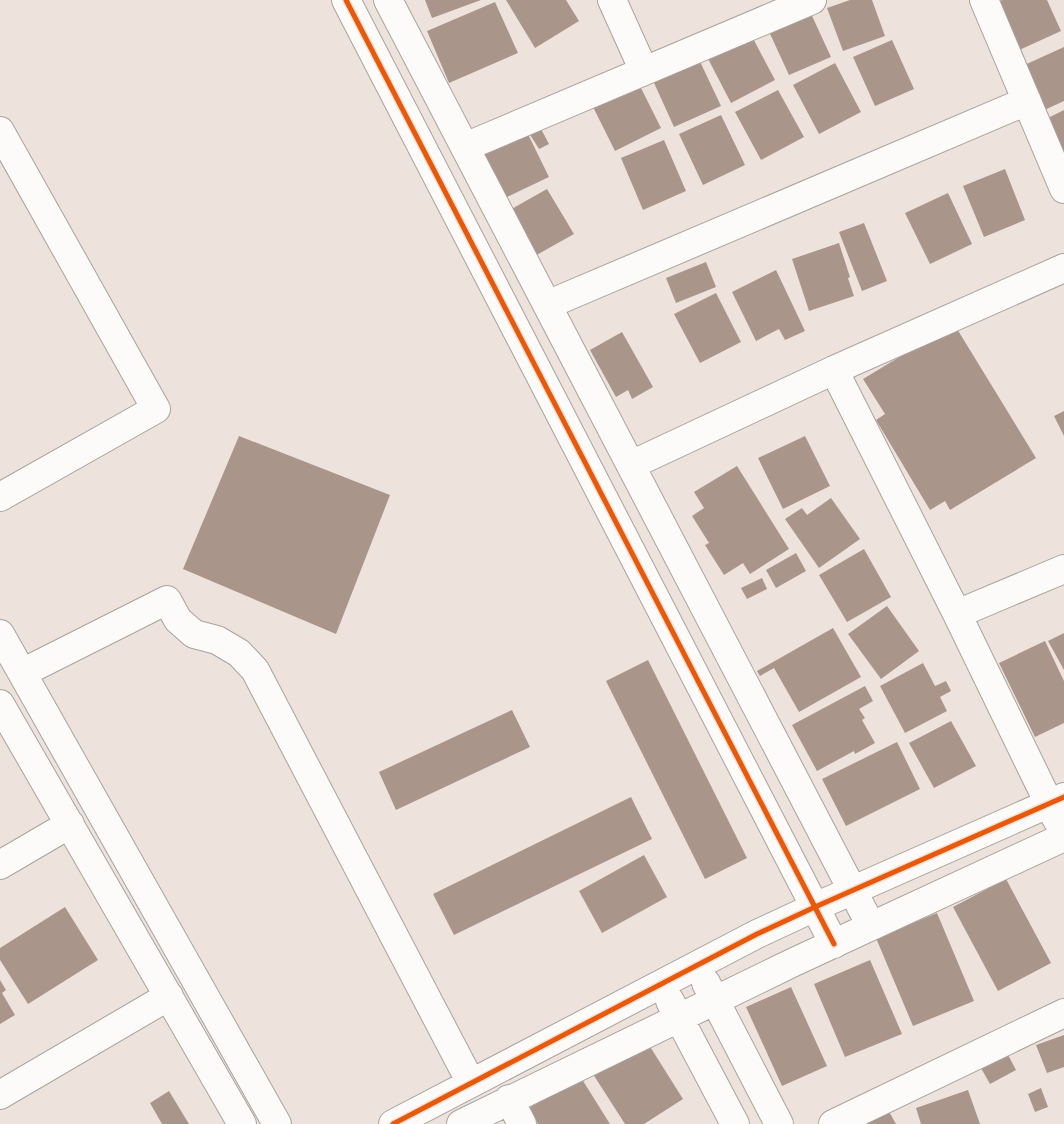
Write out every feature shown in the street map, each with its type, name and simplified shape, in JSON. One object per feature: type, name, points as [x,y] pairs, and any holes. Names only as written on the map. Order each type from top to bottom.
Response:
[{"type":"street","points":[[346,0],[834,944]]},
{"type":"street","points":[[388,0],[871,926]]},
{"type":"street","points":[[612,0],[644,71]]},
{"type":"street","points":[[465,147],[812,0]]},
{"type":"street","points":[[984,0],[1064,189]]},
{"type":"street","points":[[547,305],[1027,102]]},
{"type":"street","points":[[0,131],[156,409],[0,497]]},
{"type":"street","points":[[630,464],[834,370],[1064,268]]},
{"type":"street","points":[[461,1124],[679,1017],[1064,836],[1056,801],[957,614],[834,370]]},
{"type":"street","points":[[957,614],[1064,569]]},
{"type":"street","points":[[22,673],[167,600],[178,620],[194,634],[217,640],[239,653],[255,670],[471,1083]]},
{"type":"street","points":[[0,634],[278,1124]]},
{"type":"street","points":[[0,704],[242,1124]]},
{"type":"street","points":[[393,1124],[697,965],[815,907],[1056,801]]},
{"type":"street","points":[[0,865],[70,824]]},
{"type":"street","points":[[697,965],[779,1124]]},
{"type":"street","points":[[662,984],[735,1124]]},
{"type":"street","points":[[0,1096],[169,996]]},
{"type":"street","points":[[833,1124],[1064,1013]]},
{"type":"street","points":[[509,1099],[522,1124]]},
{"type":"building","points":[[425,0],[481,0],[432,18]]},
{"type":"building","points":[[506,0],[566,0],[579,21],[535,48]]},
{"type":"building","points":[[850,0],[872,0],[885,36],[843,51],[827,8]]},
{"type":"building","points":[[1002,0],[1047,0],[1061,31],[1015,52],[993,4]]},
{"type":"building","points":[[495,2],[518,53],[449,83],[427,31]]},
{"type":"building","points":[[807,5],[831,57],[789,75],[765,23]]},
{"type":"building","points":[[748,29],[775,80],[731,103],[704,51]]},
{"type":"building","points":[[892,40],[914,89],[875,106],[853,57]]},
{"type":"building","points":[[1064,47],[1064,101],[1040,112],[1020,67]]},
{"type":"building","points":[[696,53],[721,106],[674,127],[650,74]]},
{"type":"building","points":[[835,63],[861,112],[819,134],[793,85]]},
{"type":"building","points":[[636,78],[661,128],[615,151],[590,101]]},
{"type":"building","points":[[778,90],[804,137],[761,160],[735,112]]},
{"type":"building","points":[[1064,110],[1064,165],[1042,121]]},
{"type":"building","points":[[721,115],[745,165],[703,185],[679,134]]},
{"type":"building","points":[[523,124],[549,177],[505,198],[470,149]]},
{"type":"building","points":[[540,127],[549,144],[539,149],[529,133]]},
{"type":"building","points":[[664,140],[686,191],[643,210],[621,158]]},
{"type":"building","points":[[1005,169],[1025,220],[984,237],[963,186]]},
{"type":"building","points":[[547,189],[574,234],[533,257],[506,212]]},
{"type":"building","points":[[948,193],[972,244],[930,264],[905,213]]},
{"type":"building","points":[[864,223],[887,281],[862,291],[839,232]]},
{"type":"building","points":[[839,243],[854,296],[809,311],[792,259]]},
{"type":"building","points":[[706,262],[716,287],[676,303],[666,278]]},
{"type":"building","points":[[776,270],[805,331],[785,340],[779,329],[756,341],[732,292]]},
{"type":"building","points":[[716,293],[741,342],[700,363],[674,314]]},
{"type":"building","points":[[954,324],[1036,458],[950,510],[945,501],[930,510],[876,420],[885,414],[863,379]]},
{"type":"building","points":[[622,332],[653,387],[632,399],[628,390],[616,397],[590,350]]},
{"type":"building","points":[[1064,411],[1064,436],[1054,416]]},
{"type":"building","points":[[239,436],[390,495],[336,634],[183,569]]},
{"type":"building","points":[[805,436],[830,486],[783,509],[758,458]]},
{"type":"building","points":[[737,466],[789,549],[750,574],[743,563],[724,575],[705,545],[709,543],[692,516],[704,508],[694,492]]},
{"type":"building","points":[[831,498],[860,539],[819,568],[785,519],[802,508],[807,515]]},
{"type":"building","points":[[864,549],[891,597],[847,622],[819,575]]},
{"type":"building","points":[[796,553],[806,571],[776,588],[766,570]]},
{"type":"building","points":[[762,578],[767,589],[747,599],[741,588]]},
{"type":"building","points":[[887,606],[919,651],[881,679],[848,634]]},
{"type":"building","points":[[833,628],[861,677],[799,712],[774,668],[760,676],[757,671]]},
{"type":"building","points":[[1064,633],[1064,670],[1048,641]]},
{"type":"building","points":[[1045,641],[1064,681],[1064,723],[1035,737],[999,663]]},
{"type":"building","points":[[648,660],[747,858],[705,879],[606,681]]},
{"type":"building","points":[[923,663],[935,686],[946,681],[951,691],[940,697],[947,711],[905,733],[880,686]]},
{"type":"building","points":[[865,686],[873,701],[859,709],[865,718],[862,720],[875,743],[855,754],[854,751],[817,771],[792,725]]},
{"type":"building","points":[[512,710],[530,747],[396,810],[379,772]]},
{"type":"building","points":[[951,721],[976,766],[934,788],[909,743]]},
{"type":"building","points":[[897,742],[920,789],[846,826],[822,779]]},
{"type":"building","points":[[631,797],[652,839],[454,935],[433,894]]},
{"type":"building","points":[[644,855],[667,897],[602,933],[579,891]]},
{"type":"building","points":[[1006,879],[1051,963],[998,991],[953,907]]},
{"type":"building","points":[[65,907],[98,960],[28,1004],[0,960],[0,948]]},
{"type":"building","points":[[937,913],[974,1001],[913,1026],[876,938]]},
{"type":"building","points":[[870,960],[902,1034],[845,1057],[814,984]]},
{"type":"building","points":[[0,980],[6,990],[2,993],[15,1015],[0,1024]]},
{"type":"building","points":[[791,987],[827,1066],[782,1086],[746,1007]]},
{"type":"building","points":[[1064,1035],[1064,1067],[1047,1073],[1036,1045]]},
{"type":"building","points":[[644,1037],[683,1099],[644,1124],[625,1124],[591,1071]]},
{"type":"building","points":[[1007,1053],[1016,1070],[990,1084],[981,1068]]},
{"type":"building","points":[[580,1076],[610,1124],[538,1124],[529,1108]]},
{"type":"building","points":[[1041,1088],[1048,1107],[1035,1112],[1028,1094]]},
{"type":"building","points":[[968,1090],[980,1124],[921,1124],[916,1108]]},
{"type":"building","points":[[169,1091],[189,1124],[162,1124],[150,1103]]},
{"type":"building","points":[[887,1108],[896,1124],[855,1124]]},
{"type":"cycle path","points":[[346,0],[834,944]]},
{"type":"cycle path","points":[[393,1124],[757,934],[1064,797]]}]
